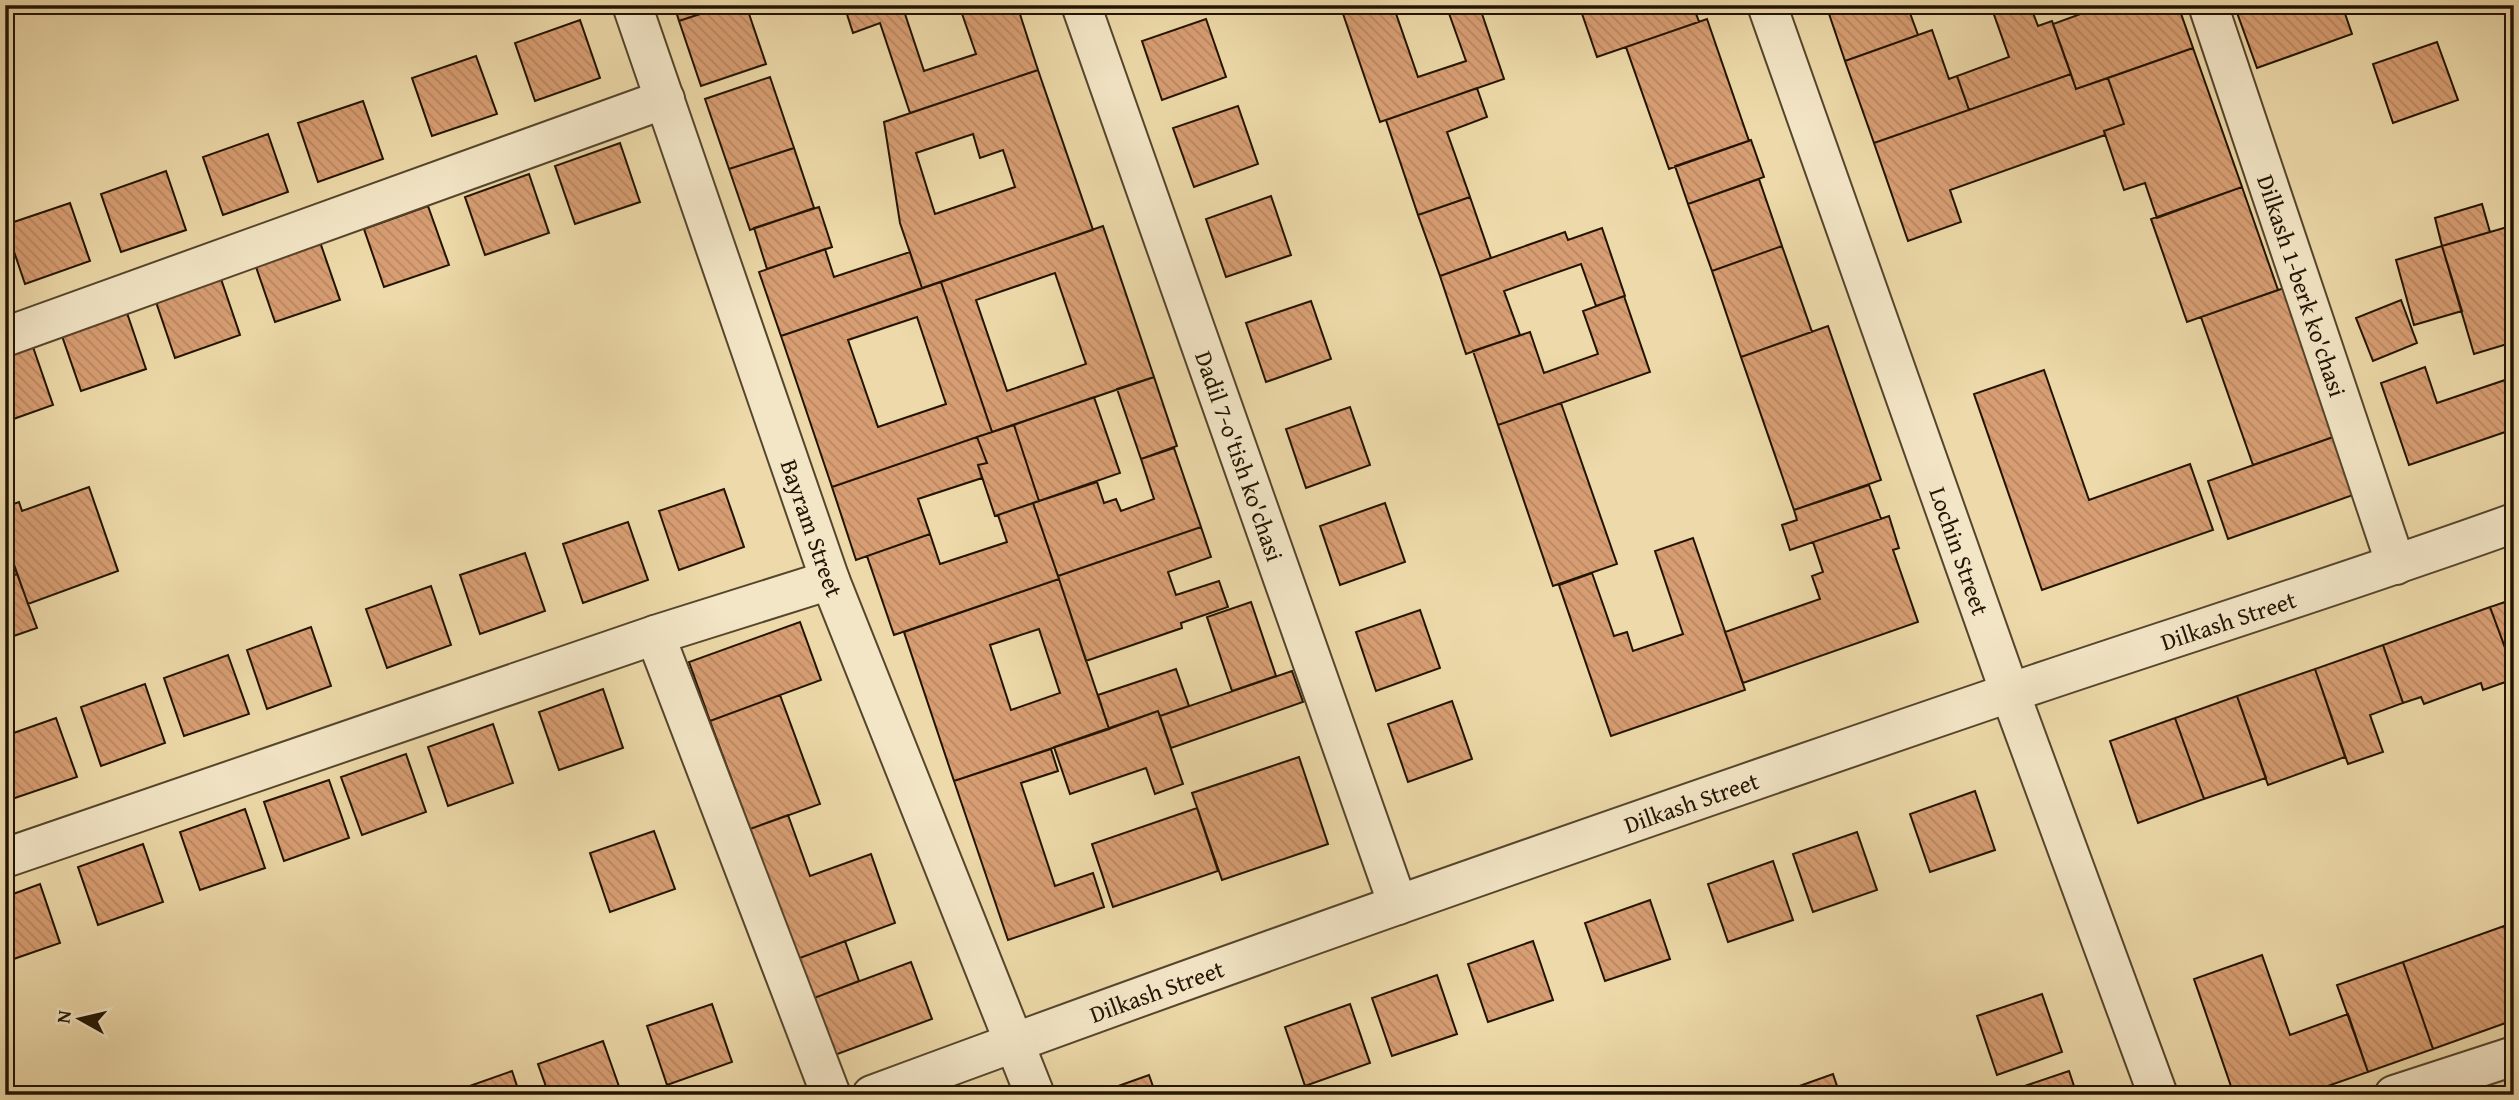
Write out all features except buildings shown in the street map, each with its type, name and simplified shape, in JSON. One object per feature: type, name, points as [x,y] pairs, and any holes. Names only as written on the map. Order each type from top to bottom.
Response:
[{"type":"street","name":"Bayram Street","points":[[632,5],[830,580],[1035,1095]]},
{"type":"street","name":"Dadil 7-o'tish ko'chasi","points":[[1081,5],[1398,905]]},
{"type":"street","name":"Lochin Street","points":[[1767,5],[2010,693],[2158,1095]]},
{"type":"street","name":"Dilkash 1-berk ko'chasi","points":[[2208,5],[2396,565]]},
{"type":"street","points":[[5,337],[665,99]]},
{"type":"street","name":"Dilkash Street","points":[[872,1095],[1398,905],[2010,693],[2514,523]]},
{"type":"street","points":[[5,858],[655,635],[830,580]]},
{"type":"street","points":[[655,635],[831,1095]]},
{"type":"street","points":[[2394,1095],[2514,1056]]}]
